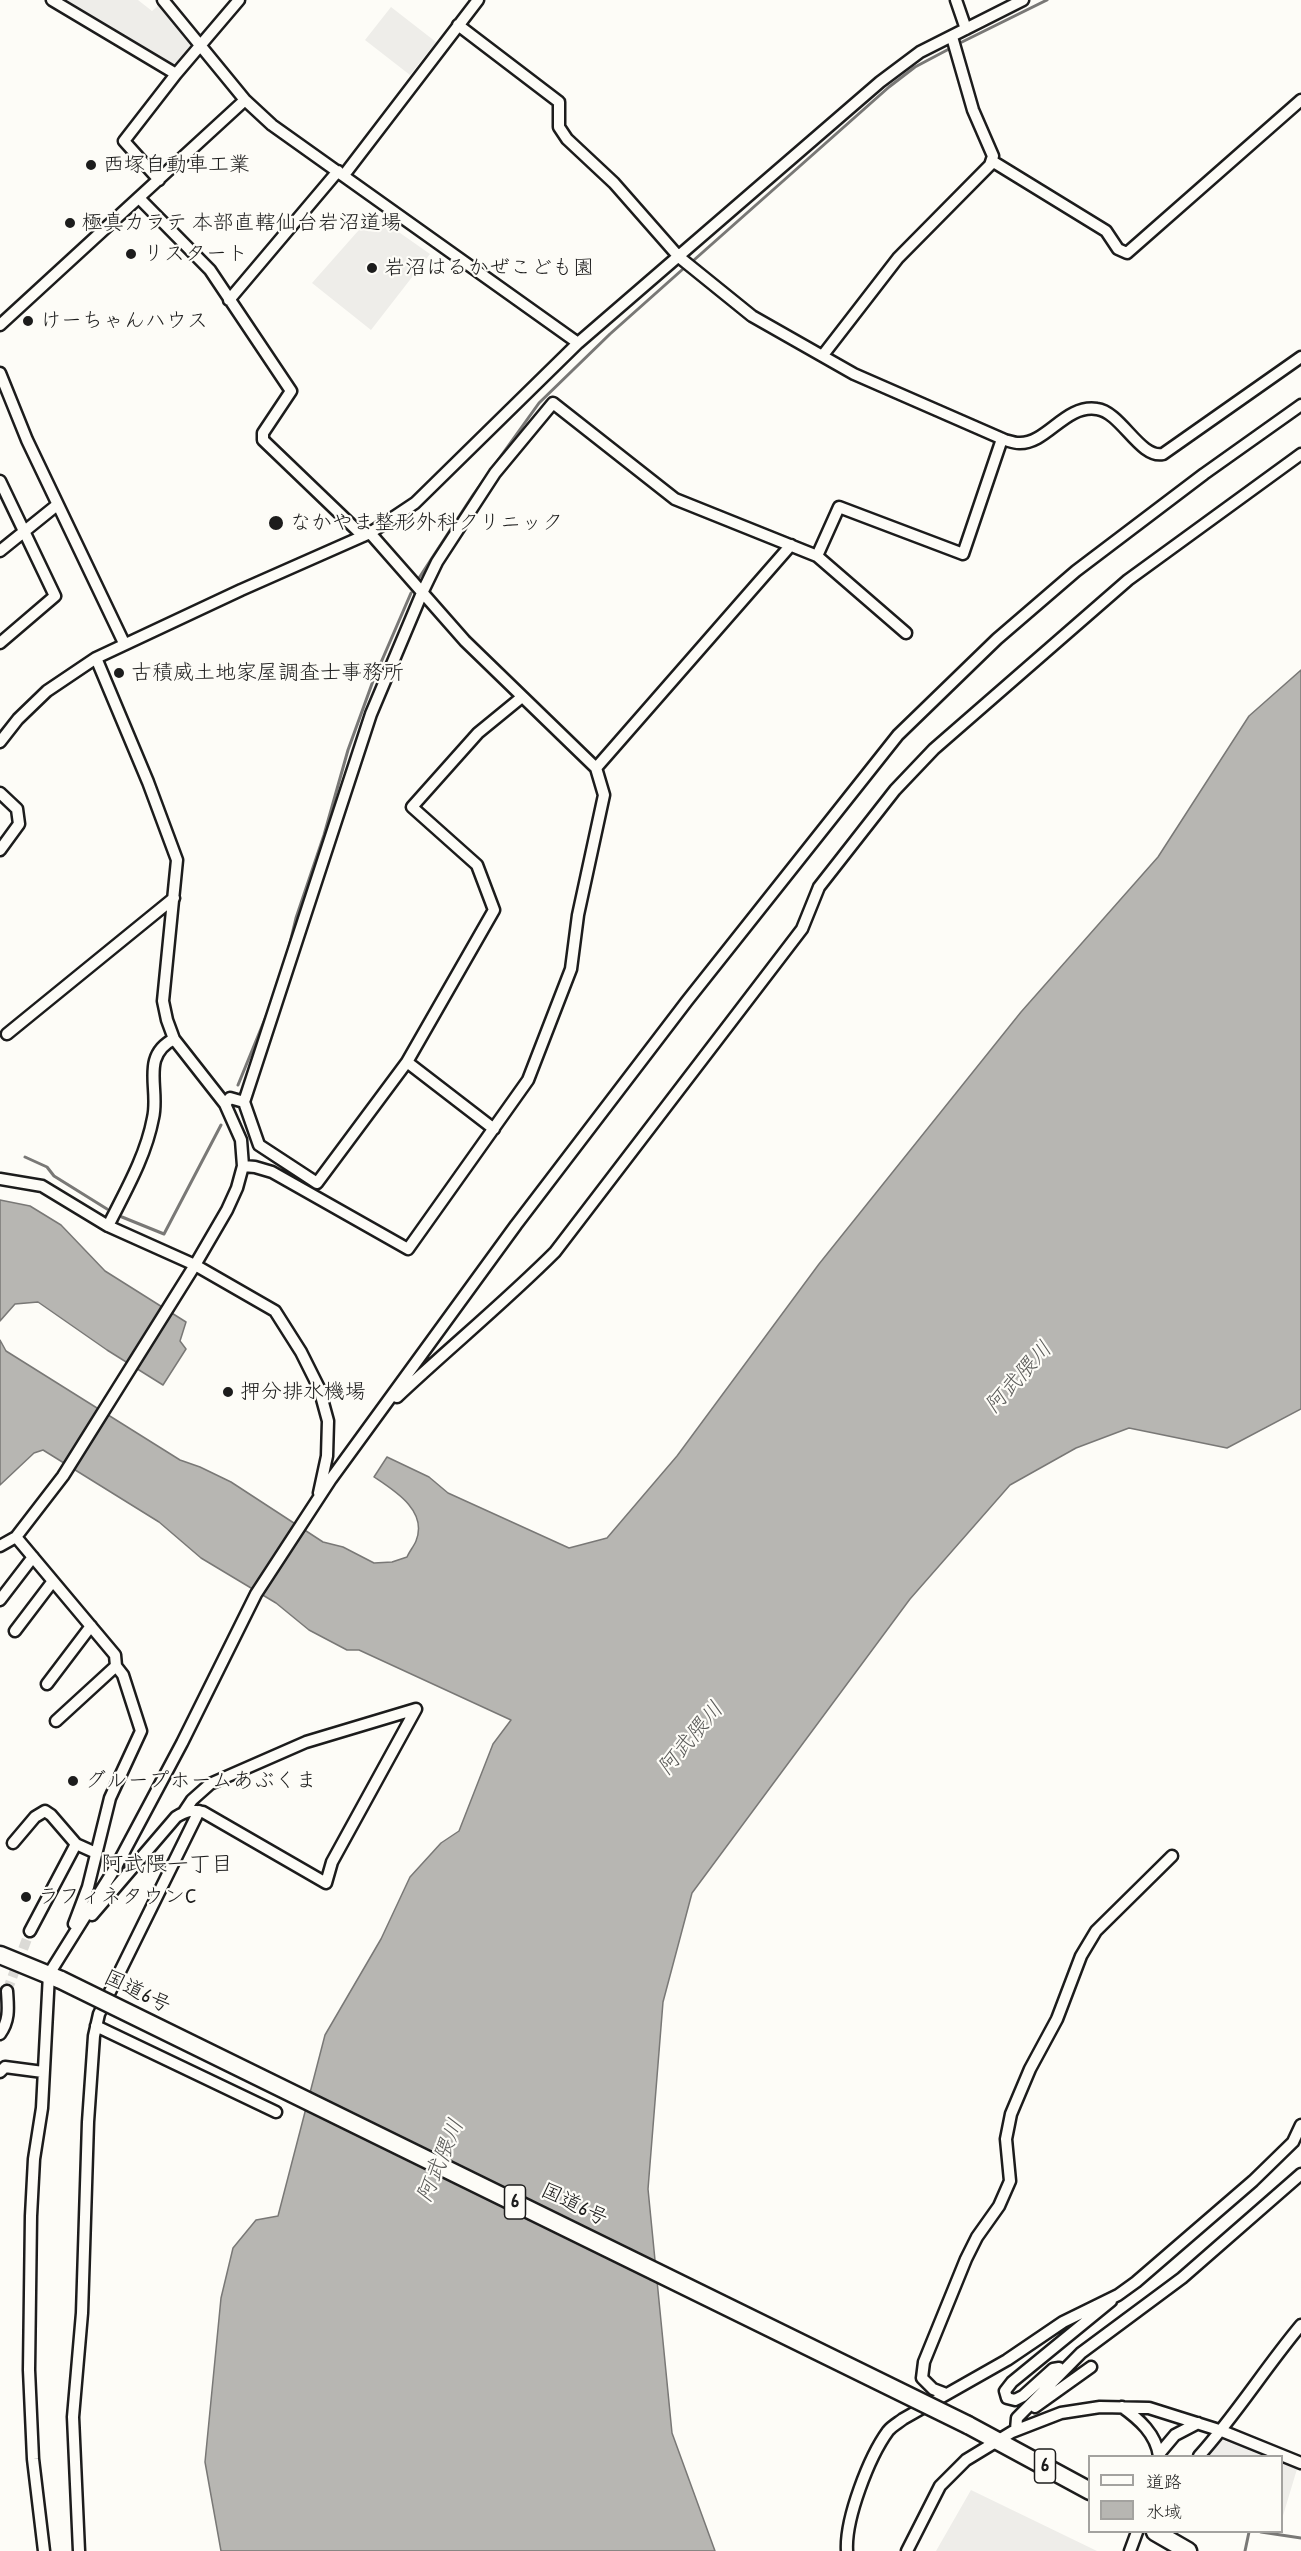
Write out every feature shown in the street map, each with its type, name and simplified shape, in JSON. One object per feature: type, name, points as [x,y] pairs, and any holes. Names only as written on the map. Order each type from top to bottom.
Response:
[{"type":"highway","name":"国道6号","points":[[0,1955],[55,1977],[968,2425],[1088,2490]]},
{"type":"highway","points":[[1157,2533],[1188,2551]]},
{"type":"street","points":[[52,0],[176,74]]},
{"type":"street","points":[[163,0],[245,100],[272,125],[578,343]]},
{"type":"street","points":[[159,180],[124,141],[176,74],[239,0]]},
{"type":"street","points":[[229,300],[341,173],[478,0]]},
{"type":"street","points":[[956,0],[966,29]]},
{"type":"street","points":[[0,742],[18,719],[47,691],[96,658],[124,643],[366,535],[415,503],[578,343],[880,82],[920,52],[1023,0]]},
{"type":"street","points":[[458,25],[559,102],[559,127],[567,139],[614,183],[679,257],[752,316],[854,374],[1002,439],[1020,443],[1034,438],[1073,412],[1085,408],[1101,409],[1156,456],[1163,454],[1301,357]]},
{"type":"street","points":[[823,356],[898,258],[992,161],[993,156],[973,110],[952,36]]},
{"type":"street","points":[[0,325],[245,100]]},
{"type":"street","points":[[992,161],[1106,231],[1118,249],[1127,253],[1301,100]]},
{"type":"street","points":[[139,198],[210,270],[291,391],[263,433],[263,440],[366,535],[465,640],[596,768],[604,795],[578,915],[571,969],[528,1080],[408,1249],[272,1172],[243,1166]]},
{"type":"street","points":[[0,373],[57,505],[124,643]]},
{"type":"street","points":[[522,697],[478,732],[412,807],[477,865],[494,910],[407,1062],[317,1183],[259,1145],[244,1102],[371,714],[422,593],[437,562],[495,473],[553,403],[675,499],[817,556],[906,633]]},
{"type":"street","points":[[66,1945],[117,1865],[182,1743],[256,1594],[301,1522],[374,1418],[516,1225],[687,1001],[898,735],[998,639],[1076,571],[1204,474],[1301,405]]},
{"type":"street","points":[[817,556],[839,507],[963,554],[1002,439]]},
{"type":"street","points":[[374,1418],[514,1293],[555,1252],[802,929],[819,887],[826,877],[895,790],[933,749],[1128,580],[1301,454]]},
{"type":"street","points":[[0,481],[55,596],[0,643]]},
{"type":"street","points":[[0,551],[57,505]]},
{"type":"street","points":[[596,768],[791,545]]},
{"type":"street","points":[[0,1546],[16,1537],[63,1476],[106,1409],[227,1210],[243,1166],[241,1140],[225,1104],[174,1039],[163,1001],[165,962],[177,860],[148,782],[96,658]]},
{"type":"street","points":[[0,793],[17,809],[19,824],[0,850]]},
{"type":"street","points":[[7,1034],[174,898]]},
{"type":"street","points":[[108,1226],[140,1159],[154,1117],[154,1060],[163,1045],[174,1039]]},
{"type":"street","points":[[407,1062],[494,1129]]},
{"type":"street","points":[[225,1104],[230,1098],[244,1102]]},
{"type":"street","points":[[0,1179],[42,1186],[108,1226],[275,1311],[301,1352],[319,1388],[328,1420],[327,1456],[318,1498]]},
{"type":"street","points":[[16,1537],[115,1655],[116,1666],[123,1675],[141,1731],[110,1797],[88,1887],[55,1977],[43,2072],[31,2216],[29,2370],[33,2459],[44,2551]]},
{"type":"street","points":[[0,1600],[33,1557]]},
{"type":"street","points":[[15,1631],[53,1581]]},
{"type":"street","points":[[47,1684],[91,1626]]},
{"type":"street","points":[[56,1721],[116,1666]]},
{"type":"street","points":[[66,1945],[176,1817],[184,1812],[192,1800],[210,1784],[295,1746],[416,1709],[332,1862],[326,1883],[199,1811],[184,1812]]},
{"type":"street","points":[[13,1843],[35,1817],[45,1811],[76,1844],[96,1853]]},
{"type":"street","points":[[79,2551],[73,2417],[82,2313],[88,2122],[96,2026],[99,2014],[199,1811]]},
{"type":"street","points":[[30,1931],[76,1844]]},
{"type":"street","points":[[946,2394],[933,2389],[921,2378],[924,2362],[966,2259],[977,2237],[999,2206],[1010,2181],[1006,2139],[1018,2094],[1057,2019],[1081,1956],[1096,1931],[1172,1856]]},
{"type":"street","points":[[0,2034],[6,2026],[7,1991]]},
{"type":"street","points":[[96,2026],[276,2112]]},
{"type":"street","points":[[0,2072],[5,2067],[43,2072]]},
{"type":"street","points":[[1060,2372],[1059,2367],[1053,2369],[1023,2396],[1015,2400],[1007,2398],[1005,2391],[1012,2382],[1136,2282],[1253,2181],[1293,2142],[1301,2125]]},
{"type":"street","points":[[1016,2430],[1017,2418],[1060,2372],[1095,2342],[1182,2278],[1301,2174]]},
{"type":"street","points":[[847,2551],[851,2514],[861,2487],[890,2430],[946,2394],[1032,2345],[1071,2318],[1118,2295]]},
{"type":"street","points":[[1201,2455],[1224,2432],[1272,2360],[1301,2325]]},
{"type":"street","points":[[1021,2413],[1031,2409],[1091,2367]]},
{"type":"street","points":[[907,2551],[940,2486],[966,2460],[1016,2430],[1061,2414],[1121,2407],[1149,2408],[1224,2432],[1281,2455]]},
{"type":"street","points":[[1121,2407],[1141,2422],[1156,2444],[1159,2455]]},
{"type":"street","points":[[1159,2455],[1175,2435],[1198,2423]]},
{"type":"street","points":[[1283,2456],[1301,2463]]},
{"type":"street","points":[[1130,2551],[1137,2533]]},
{"type":"shaded area","points":[[61,0],[138,0],[152,11],[159,5],[193,47],[177,67]]},
{"type":"shaded area","points":[[391,7],[436,42],[410,75],[365,40]]},
{"type":"shaded area","name":"岩沼はるかぜこども園","points":[[373,214],[430,254],[371,330],[312,283]]},
{"type":"shaded area","points":[[1220,2439],[1261,2455],[1207,2455]]},
{"type":"shaded area","points":[[1283,2463],[1297,2469],[1283,2516]]},
{"type":"shaded area","points":[[971,2490],[1097,2551],[936,2551]]},
{"type":"water","name":"阿武隈川","points":[[1301,670],[1301,1409],[1227,1448],[1129,1428],[1076,1448],[1010,1485],[910,1599],[692,1893],[663,2002],[648,2189],[672,2433],[715,2551],[221,2551],[205,2462],[221,2298],[233,2248],[256,2220],[278,2216],[325,2035],[381,1939],[410,1877],[441,1843],[459,1831],[493,1744],[511,1720],[359,1650],[347,1650],[309,1630],[276,1603],[201,1558],[159,1522],[43,1450],[34,1453],[0,1485],[0,1340],[6,1351],[180,1460],[231,1482],[323,1542],[343,1547],[374,1563],[392,1562],[407,1557],[419,1530],[414,1511],[400,1495],[374,1477],[387,1457],[429,1477],[448,1493],[569,1548],[607,1538],[677,1456],[819,1264],[1021,1012],[1158,857],[1249,716]]},
{"type":"water","points":[[0,1200],[30,1206],[61,1225],[105,1271],[186,1322],[180,1341],[186,1349],[163,1385],[107,1350],[38,1302],[15,1304],[0,1321]]},
{"type":"waterway","points":[[962,42],[1047,0]]},
{"type":"waterway","points":[[694,260],[889,87],[915,67],[949,49]]},
{"type":"waterway","points":[[419,578],[473,495],[539,403],[610,334],[683,269]]},
{"type":"waterway","points":[[288,951],[348,750],[373,681],[411,593]]},
{"type":"waterway","points":[[238,1085],[267,1014]]},
{"type":"waterway","points":[[122,1217],[164,1234],[221,1125]]},
{"type":"waterway","points":[[25,1157],[47,1167],[54,1176],[107,1209]]},
{"type":"waterway","points":[[1245,2551],[1249,2533]]},
{"type":"waterway","points":[[1268,2533],[1301,2538]]},
{"type":"tunnel","points":[[7,1991],[30,1931]]},
{"type":"place","name":"西塚自動車工業","points":[[91,165]]},
{"type":"place","name":"極真カラテ 本部直轄仙台岩沼道場","points":[[70,223]]},
{"type":"place","name":"リスタート","points":[[131,254]]},
{"type":"place","name":"岩沼はるかぜこども園","points":[[372,268]]},
{"type":"place","name":"けーちゃんハウス","points":[[28,321]]},
{"type":"place","name":"なかやま整形外科クリニック","points":[[276,523]]},
{"type":"place","name":"古積威土地家屋調査士事務所","points":[[119,673]]},
{"type":"place","name":"押分排水機場","points":[[228,1392]]},
{"type":"place","name":"グループホームあぶくま","points":[[73,1781]]},
{"type":"place","name":"ラフィネタウンC","points":[[26,1897]]},
{"type":"district","name":"阿武隈一丁目","points":[[167,1865]]}]
